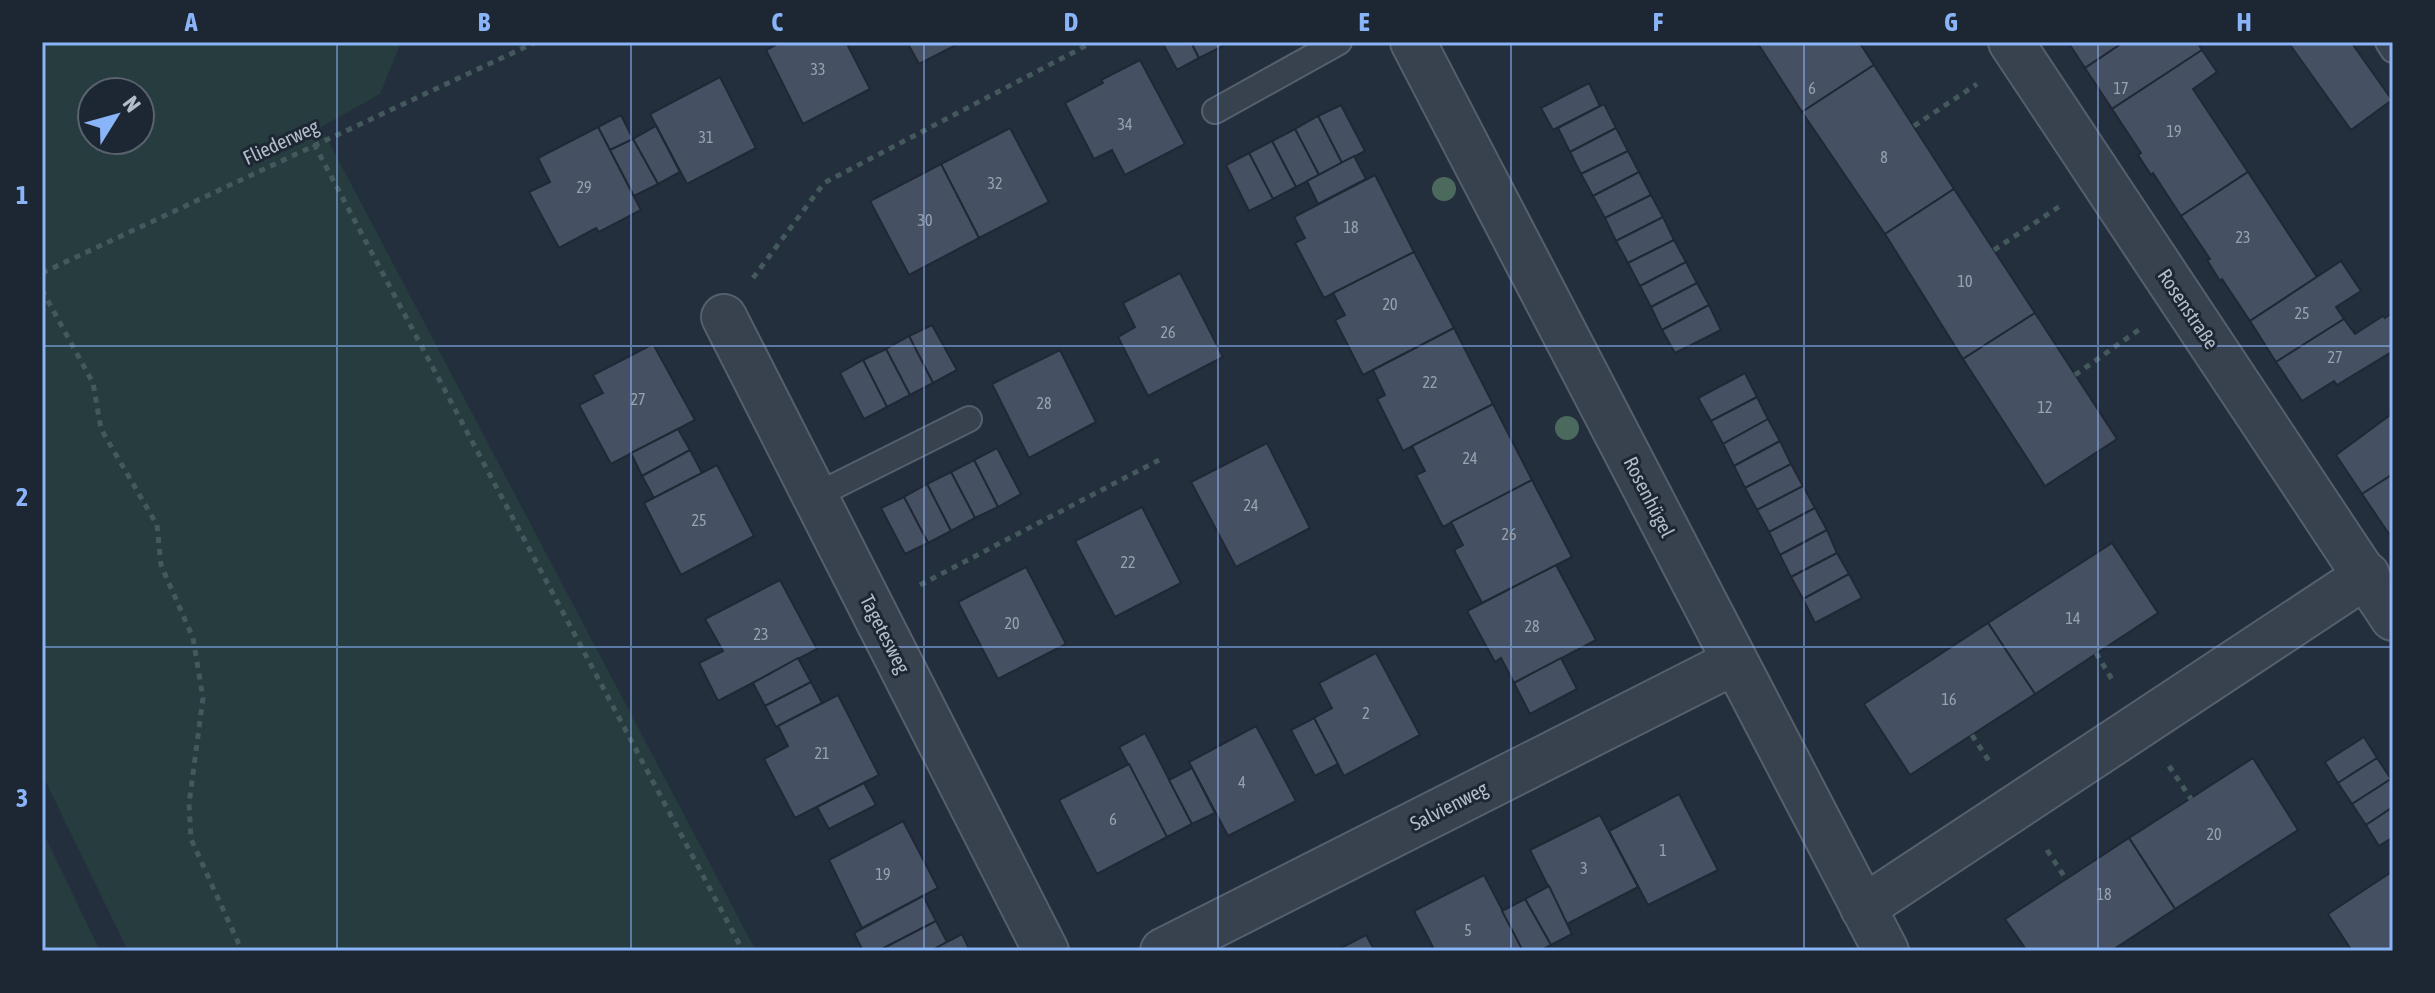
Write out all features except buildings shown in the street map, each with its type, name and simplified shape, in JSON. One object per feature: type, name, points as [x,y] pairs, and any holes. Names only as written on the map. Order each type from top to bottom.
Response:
[{"type":"street","name":"Rosenhügel","points":[[1413,42],[1886,951]]},
{"type":"street","name":"Rosenstraße","points":[[2015,49],[2393,618]]},
{"type":"street","name":"Tagetesweg","points":[[724,317],[1046,951]]},
{"type":"street","points":[[1863,908],[2367,575]]},
{"type":"street","name":"Salvienweg","points":[[1163,951],[1734,662]]},
{"type":"lane","points":[[1215,111],[1339,42]]},
{"type":"lane","points":[[2388,42],[2393,50]]},
{"type":"lane","points":[[815,496],[969,419]]},
{"type":"path","name":"Fliederweg","points":[[42,273],[536,42]]},
{"type":"path","points":[[724,317],[824,183],[1093,42]]},
{"type":"path","points":[[1914,126],[2015,49]]},
{"type":"path","points":[[314,144],[743,951]]},
{"type":"path","points":[[1994,250],[2101,178]]},
{"type":"path","points":[[42,290],[93,383],[101,429],[157,525],[161,565],[193,638],[203,698],[189,804],[191,839],[242,951]]},
{"type":"path","points":[[2075,375],[2182,300]]},
{"type":"path","points":[[873,610],[1159,460]]},
{"type":"green space","points":[[42,42],[401,42],[380,94],[321,127],[756,951],[128,951],[42,774]]},
{"type":"green space","points":[[42,830],[100,951],[42,951]]}]
